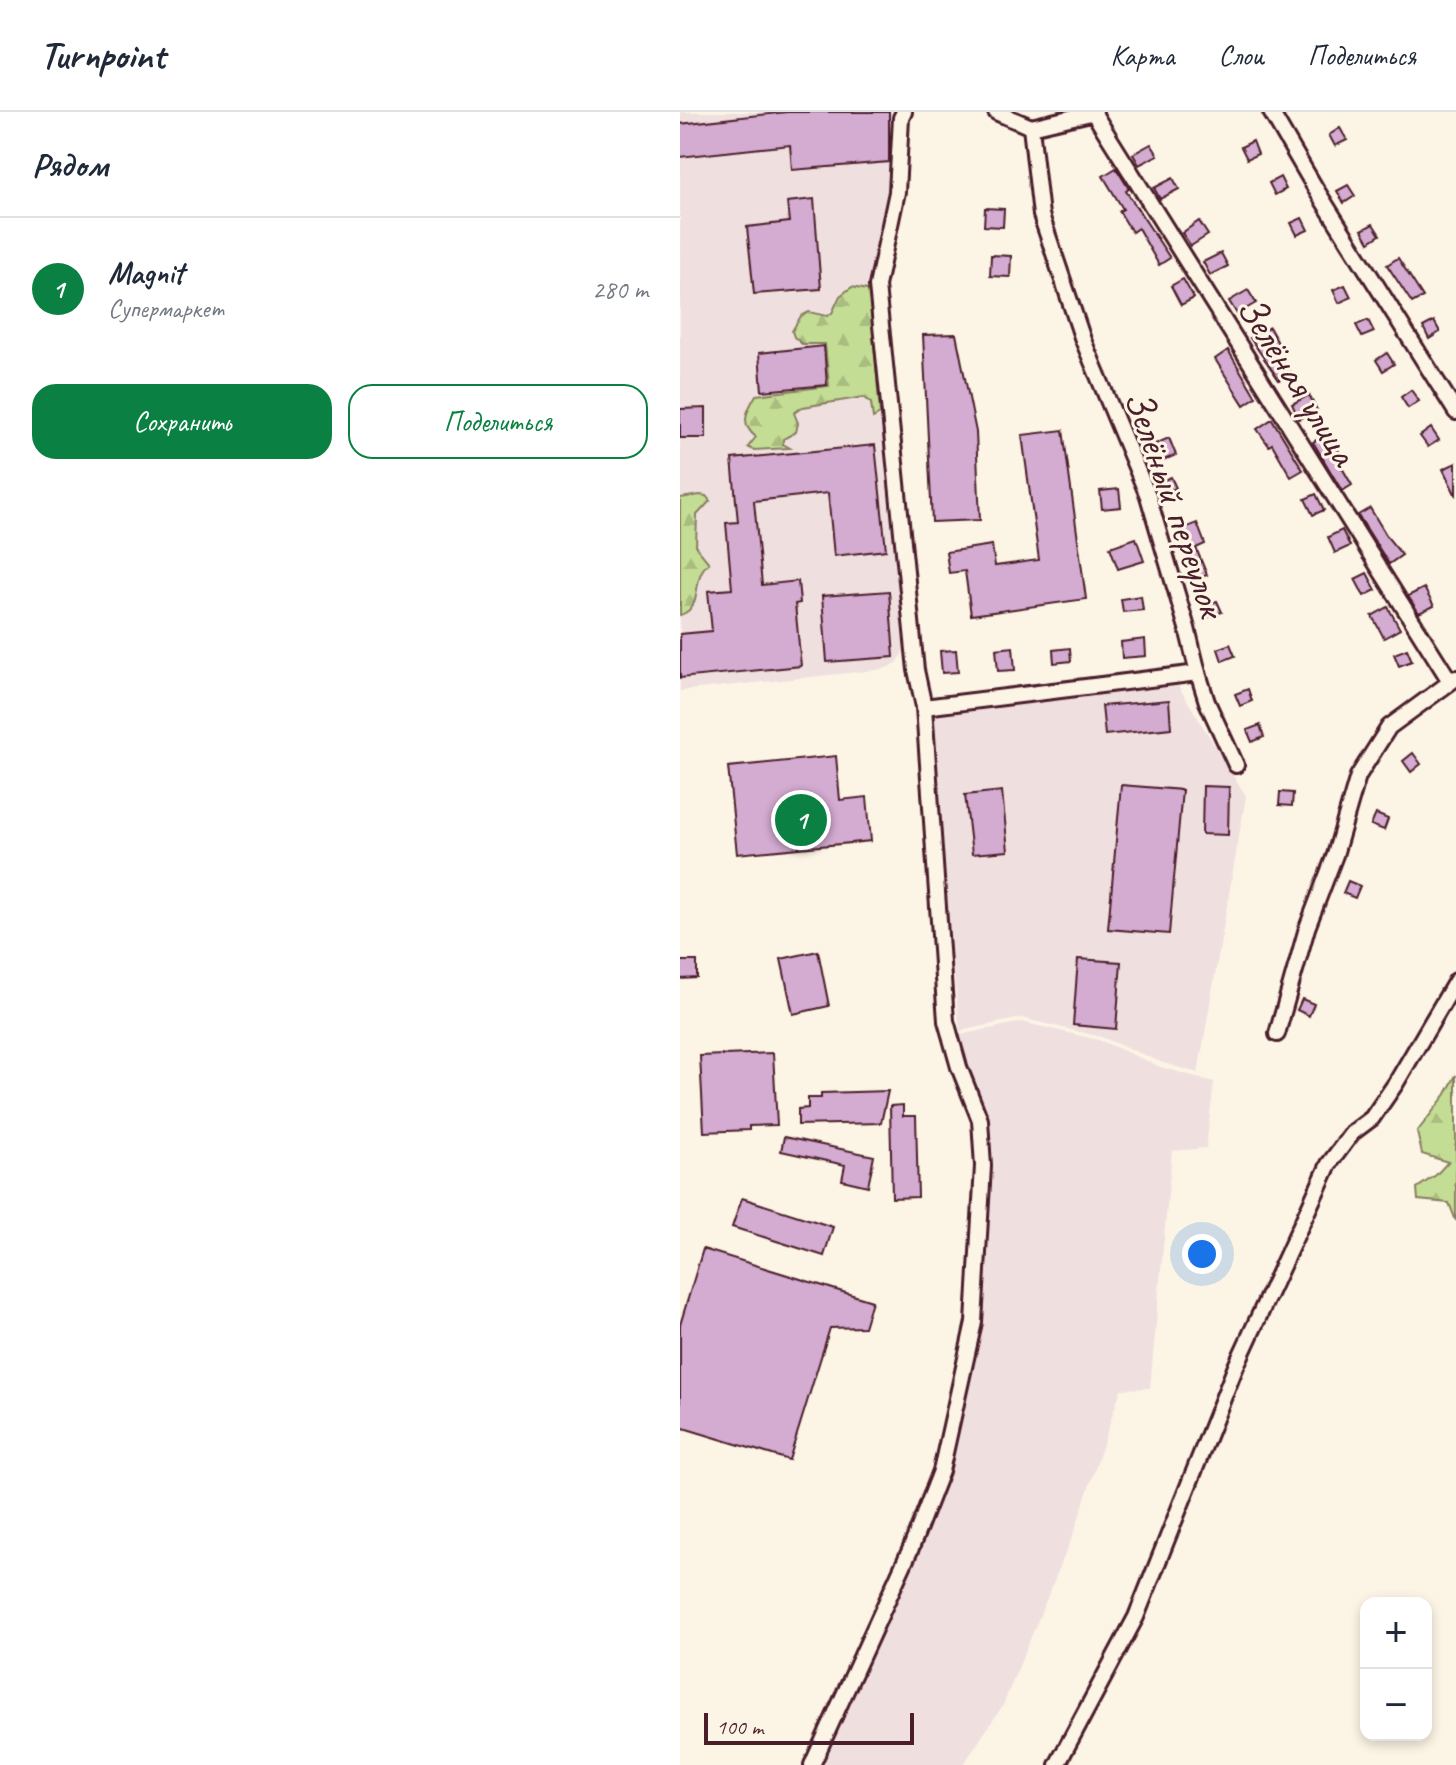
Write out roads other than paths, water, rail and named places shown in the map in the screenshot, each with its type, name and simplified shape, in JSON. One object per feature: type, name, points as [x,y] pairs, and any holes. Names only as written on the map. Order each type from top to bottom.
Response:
[{"type":"street","points":[[812,1765],[911,1548],[941,1471],[974,1322],[983,1166],[980,1120],[959,1067],[946,1021],[924,707],[916,670],[877,286],[897,192],[901,118],[904,112]]},
{"type":"street","points":[[996,112],[1031,127],[1094,112]]},
{"type":"street","name":"Зелёная улица","points":[[1094,112],[1453,680],[1389,727],[1358,776],[1335,855],[1307,928],[1277,1034]]},
{"type":"street","points":[[1271,112],[1456,412]]},
{"type":"street","name":"Зелёный переулок","points":[[924,707],[1198,673],[1148,496],[1083,340],[1041,215],[1031,127]]},
{"type":"street","points":[[1198,673],[1207,702],[1236,765]]},
{"type":"street","points":[[1057,1765],[1136,1617],[1236,1366],[1329,1164],[1352,1133],[1372,1118],[1456,981]]},
{"type":"place","name":"Magnit","points":[[801,820]]}]
